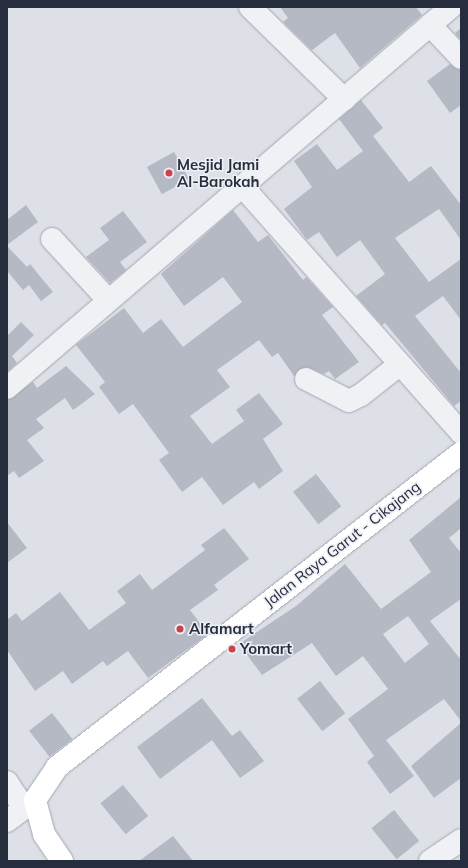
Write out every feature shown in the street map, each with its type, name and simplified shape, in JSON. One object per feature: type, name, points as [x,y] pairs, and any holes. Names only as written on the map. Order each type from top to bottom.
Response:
[{"type":"main road","name":"Jalan Raya Garut - Cikajang","points":[[34,799],[57,767],[89,740],[461,453]]},
{"type":"main road","points":[[34,799],[44,834],[62,861]]},
{"type":"street","points":[[250,7],[344,99]]},
{"type":"street","points":[[7,388],[451,7]]},
{"type":"street","points":[[430,25],[461,58]]},
{"type":"street","points":[[242,186],[461,433]]},
{"type":"street","points":[[52,239],[108,300]]},
{"type":"street","points":[[306,379],[349,401],[361,396],[400,365]]},
{"type":"street","points":[[7,782],[34,799],[7,820]]},
{"type":"street","points":[[430,861],[461,840]]},
{"type":"building","points":[[280,7],[416,7],[422,15],[360,68],[335,33],[312,50],[283,22],[288,18]]},
{"type":"building","points":[[461,28],[461,40],[455,33]]},
{"type":"building","points":[[450,64],[461,70],[461,105],[450,113],[427,81]]},
{"type":"building","points":[[361,100],[383,128],[373,136],[409,182],[431,166],[461,205],[461,240],[439,209],[395,238],[429,282],[461,259],[461,320],[443,296],[415,316],[461,373],[461,401],[454,406],[385,323],[382,325],[356,296],[385,274],[360,240],[337,257],[319,232],[307,240],[284,209],[312,187],[294,161],[317,144],[337,170],[363,151],[339,119]]},
{"type":"building","name":"Mesjid Jami Al-Barokah","points":[[174,152],[189,179],[162,194],[147,167]]},
{"type":"building","points":[[26,205],[38,222],[7,245],[7,220]]},
{"type":"building","points":[[233,210],[258,242],[268,235],[303,280],[306,277],[333,307],[322,315],[359,362],[335,379],[329,371],[324,374],[306,367],[294,376],[278,353],[272,357],[259,340],[217,370],[230,387],[190,416],[212,444],[244,421],[236,410],[259,393],[283,424],[263,439],[283,471],[259,489],[254,482],[223,505],[202,477],[182,492],[159,460],[169,453],[133,404],[119,414],[99,387],[105,382],[76,345],[124,308],[143,333],[161,319],[183,347],[242,302],[223,277],[184,306],[161,274]]},
{"type":"building","points":[[123,211],[147,242],[120,262],[126,270],[110,283],[86,257],[109,240],[100,228]]},
{"type":"building","points":[[7,246],[27,267],[30,264],[53,292],[41,301],[29,285],[23,290],[7,271]]},
{"type":"building","points":[[21,322],[34,335],[12,356],[17,363],[7,372],[7,336]]},
{"type":"building","points":[[66,366],[95,394],[73,410],[65,398],[36,419],[44,428],[27,440],[44,461],[19,478],[14,471],[7,476],[7,400],[33,382],[37,388]]},
{"type":"building","points":[[316,474],[341,506],[318,524],[293,492]]},
{"type":"building","points":[[461,497],[461,528],[449,538],[461,553],[461,599],[430,621],[461,660],[461,721],[444,699],[386,740],[414,776],[390,794],[367,762],[374,756],[348,719],[388,689],[363,656],[336,676],[312,643],[262,675],[239,644],[296,606],[345,564],[381,609],[431,572],[409,540]],"holes":[[[408,616],[429,644],[405,663],[383,634]]]},
{"type":"building","points":[[7,522],[27,548],[7,563]]},
{"type":"building","points":[[224,528],[249,559],[214,585],[218,590],[190,610],[208,634],[148,678],[128,651],[107,666],[103,661],[72,684],[63,671],[35,691],[7,650],[7,620],[16,613],[22,621],[60,592],[89,630],[126,603],[117,591],[140,574],[152,590],[205,550],[201,545]]},
{"type":"building","points":[[320,681],[345,713],[322,731],[297,699]]},
{"type":"building","points":[[202,698],[232,736],[240,730],[264,761],[240,778],[212,740],[160,779],[137,747]]},
{"type":"building","points":[[52,713],[72,739],[49,757],[29,731]]},
{"type":"building","points":[[461,723],[461,778],[434,798],[411,766]]},
{"type":"building","points":[[123,785],[148,816],[126,834],[100,803]]},
{"type":"building","points":[[394,810],[419,841],[397,859],[371,828]]},
{"type":"building","points":[[173,836],[193,861],[139,861]]},
{"type":"place","name":"Mesjid Jami Al-Barokah","points":[[169,173]]},
{"type":"place","name":"Alfamart","points":[[180,629]]},
{"type":"place","name":"Yomart","points":[[232,649]]}]
